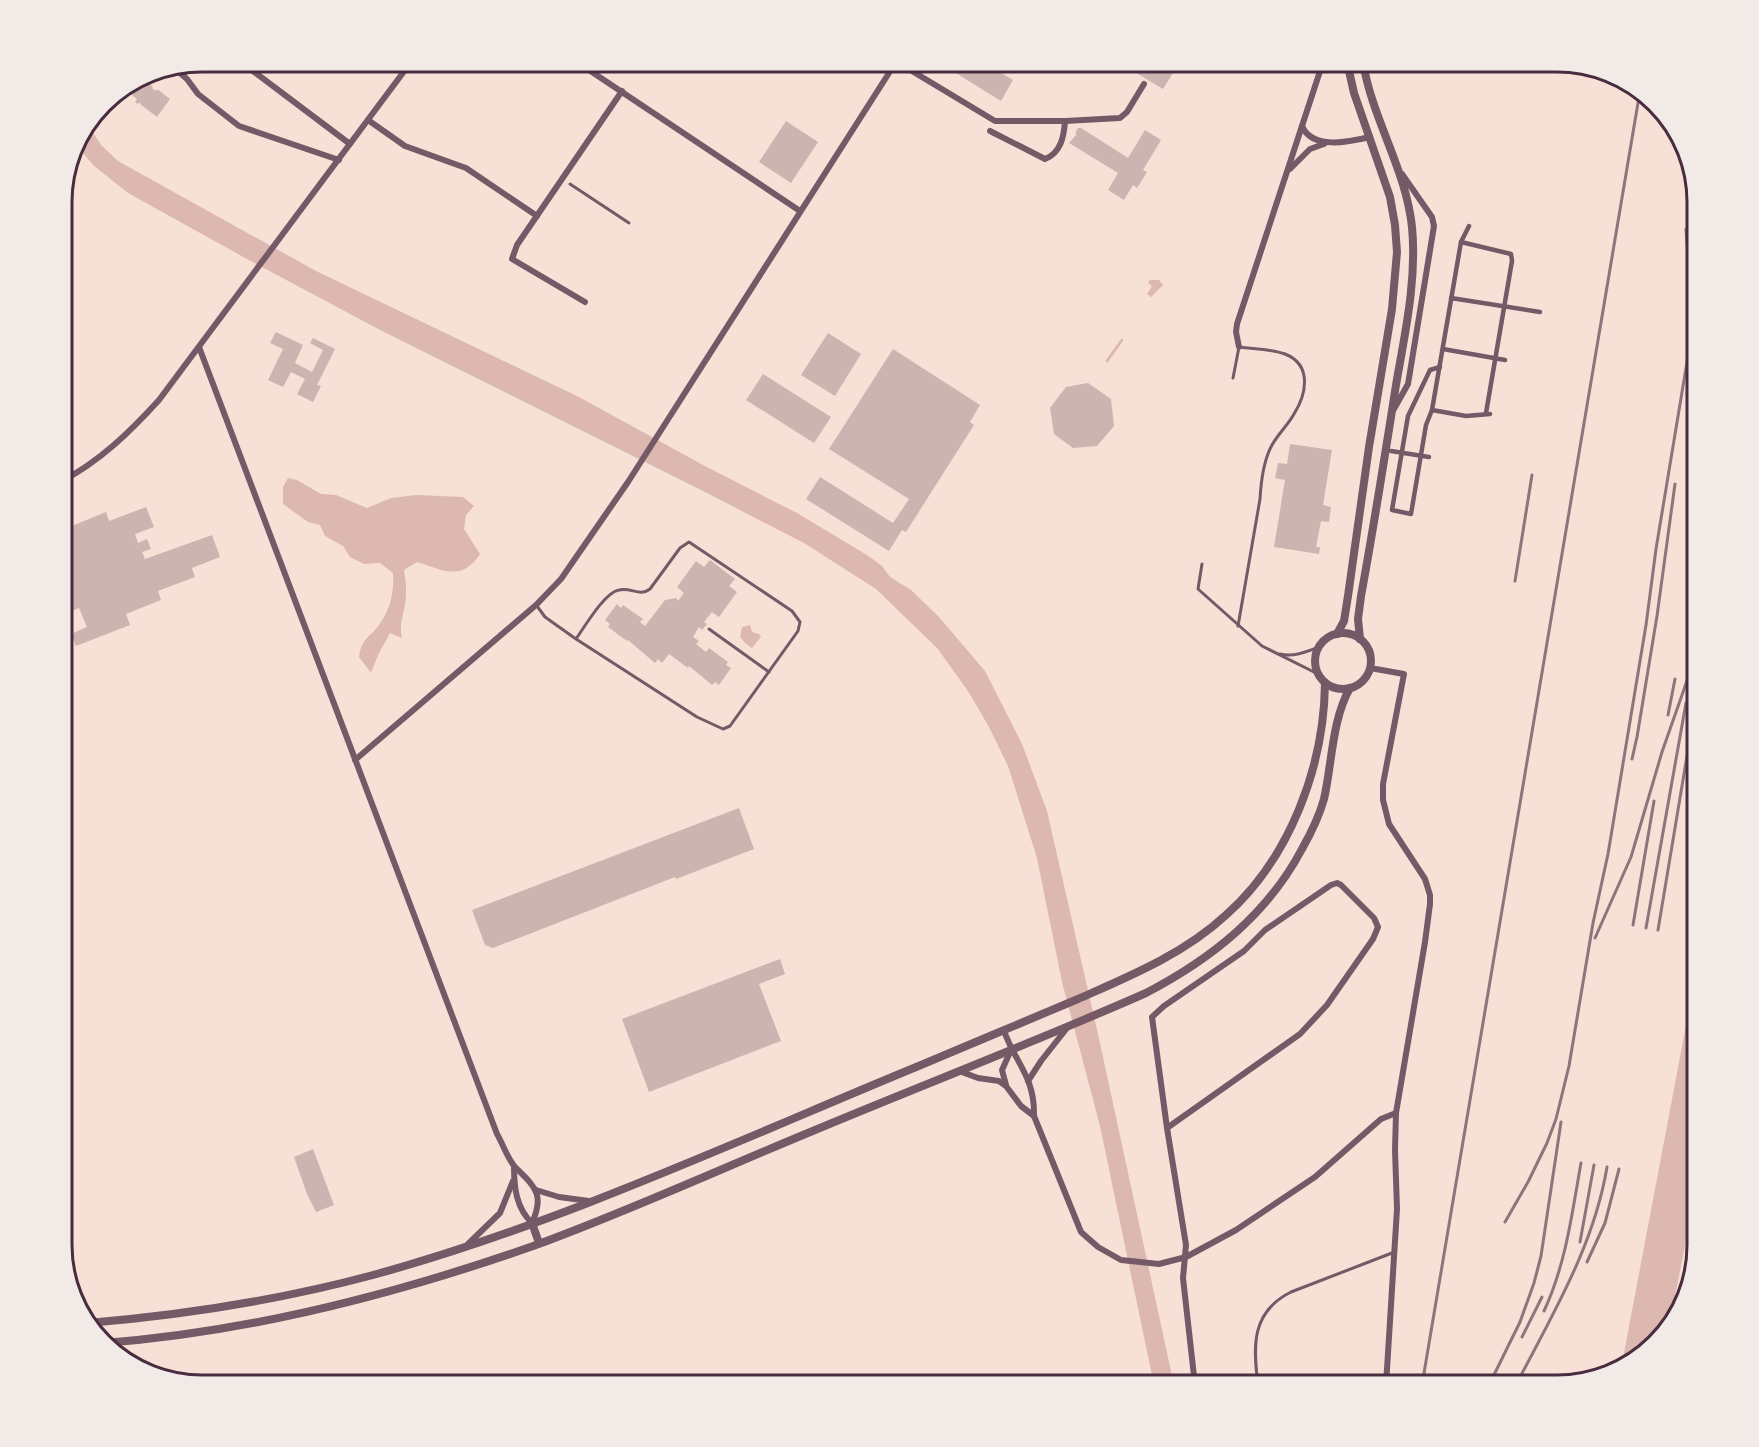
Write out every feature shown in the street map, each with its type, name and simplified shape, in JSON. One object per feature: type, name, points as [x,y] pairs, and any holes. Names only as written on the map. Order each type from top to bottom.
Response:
[{"type":"street","points":[[254,72],[350,144]]},
{"type":"street","points":[[72,475],[91,464],[127,434],[159,400],[404,72]]},
{"type":"street","points":[[593,72],[800,211]]},
{"type":"street","points":[[355,760],[552,590],[632,474],[890,72]]},
{"type":"street","points":[[914,72],[995,121],[1120,118],[1127,112],[1144,84]]},
{"type":"street","points":[[1239,347],[1237,324],[1320,72]]},
{"type":"street","points":[[1337,634],[1344,621],[1396,281],[1395,225],[1390,197],[1354,93],[1349,72]]},
{"type":"street","points":[[1360,639],[1349,634],[1337,634],[1326,639],[1319,648],[1315,662],[1318,674],[1325,682],[1337,688],[1350,688],[1363,681],[1370,668],[1370,654],[1360,639],[1358,619],[1410,304],[1413,253],[1412,226],[1406,193],[1366,72]]},
{"type":"street","points":[[181,74],[198,94],[239,126],[339,160]]},
{"type":"street","points":[[585,302],[512,259],[517,245],[622,91]]},
{"type":"street","points":[[368,120],[405,146],[466,168],[537,216]]},
{"type":"street","points":[[995,121],[989,132],[1045,159],[1056,152],[1062,141],[1065,121]]},
{"type":"street","points":[[1302,126],[1308,136],[1322,142],[1370,137]]},
{"type":"street","points":[[1285,178],[1294,164],[1310,148],[1335,141]]},
{"type":"street","points":[[1392,412],[1408,384],[1434,226],[1432,217],[1398,168]]},
{"type":"street","points":[[1440,367],[1430,370],[1408,416],[1392,510],[1412,514],[1426,425],[1432,410],[1440,367],[1461,242],[1469,226]]},
{"type":"street","points":[[1432,410],[1466,416],[1488,414],[1512,261],[1511,254],[1461,242]]},
{"type":"street","points":[[1451,298],[1540,312]]},
{"type":"street","points":[[199,347],[497,1134],[514,1166],[523,1173],[536,1190],[538,1210],[532,1223]]},
{"type":"street","points":[[1443,349],[1505,360]]},
{"type":"street","points":[[1391,451],[1429,457]]},
{"type":"street","points":[[1370,668],[1404,674],[1383,784],[1383,800],[1385,813],[1394,834],[1425,879],[1430,895],[1396,1113],[1397,1193],[1392,1323],[1387,1375]]},
{"type":"street","points":[[97,1322],[152,1317],[258,1302],[368,1276],[464,1248],[590,1201],[1004,1031],[1140,972],[1199,938],[1228,914],[1265,872],[1292,825],[1310,777],[1325,709],[1325,682]]},
{"type":"street","points":[[115,1342],[234,1326],[320,1308],[447,1275],[539,1244],[1146,993],[1192,967],[1243,928],[1270,899],[1297,859],[1322,807],[1340,708],[1350,688]]},
{"type":"street","points":[[1167,1128],[1300,1034],[1327,1005],[1373,939],[1378,927],[1374,918],[1341,885],[1335,883],[1328,886],[1265,930],[1244,951],[1154,1014],[1152,1024],[1167,1128],[1184,1232],[1186,1257],[1183,1278],[1194,1375]]},
{"type":"street","points":[[1028,1081],[1068,1027]]},
{"type":"street","points":[[1004,1031],[1011,1049],[1023,1065],[1035,1098],[1034,1116],[1081,1232],[1098,1247],[1121,1260],[1151,1264],[1168,1263],[1186,1257],[1236,1230],[1294,1192],[1335,1161],[1381,1119],[1396,1113]]},
{"type":"street","points":[[1006,1086],[1002,1070],[1011,1049]]},
{"type":"street","points":[[959,1071],[978,1078],[999,1081],[1006,1086],[1021,1106],[1034,1116]]},
{"type":"street","points":[[514,1166],[519,1206],[532,1223],[539,1244]]},
{"type":"street","points":[[464,1248],[501,1213],[514,1177]]},
{"type":"street","points":[[536,1190],[559,1197],[590,1201]]},
{"type":"lane","points":[[570,184],[629,223]]},
{"type":"lane","points":[[1233,378],[1239,347],[1285,354],[1293,359],[1305,376],[1304,391],[1296,412],[1271,446],[1261,481],[1260,499],[1238,626]]},
{"type":"lane","points":[[536,605],[545,617],[576,639],[697,717],[723,729],[730,726],[800,626],[799,619],[792,611],[689,542],[680,548],[651,589],[641,593],[622,589],[609,594],[576,639]]},
{"type":"lane","points":[[1202,564],[1198,589],[1238,626],[1274,654],[1318,674]]},
{"type":"lane","points":[[709,629],[769,672]]},
{"type":"lane","points":[[1274,654],[1288,656],[1319,648]]},
{"type":"lane","points":[[1257,1375],[1255,1342],[1262,1317],[1270,1306],[1291,1292],[1394,1252]]},
{"type":"shaded area","points":[[93,132],[101,145],[118,161],[316,271],[579,397],[797,513],[867,555],[882,566],[890,577],[911,590],[939,617],[985,671],[1022,744],[1047,811],[1172,1375],[1152,1375],[1100,1126],[1062,982],[1037,858],[1008,766],[968,691],[937,648],[876,589],[804,543],[380,330],[128,193],[93,165],[82,152]]},
{"type":"shaded area","points":[[1150,280],[1159,280],[1163,285],[1151,297],[1147,294],[1152,286],[1148,283]]},
{"type":"shaded area","points":[[288,478],[297,480],[321,494],[336,495],[367,508],[391,498],[416,495],[463,497],[474,506],[466,515],[464,529],[480,554],[473,563],[459,571],[443,570],[417,562],[404,570],[406,595],[401,624],[402,638],[390,633],[371,673],[359,657],[360,650],[387,611],[392,592],[393,573],[380,563],[364,564],[350,557],[343,546],[325,536],[320,525],[308,522],[283,504],[283,487]]},
{"type":"shaded area","points":[[750,625],[752,632],[761,637],[752,648],[740,637],[742,627]]},
{"type":"shaded area","points":[[1687,1020],[1687,1236],[1674,1301],[1670,1310],[1655,1331],[1623,1357]]},
{"type":"building","points":[[954,72],[1000,72],[1013,80],[1001,101]]},
{"type":"building","points":[[1135,72],[1174,72],[1163,89]]},
{"type":"building","points":[[150,83],[152,88],[170,99],[157,117],[140,102],[138,104],[135,102],[137,99],[130,94]]},
{"type":"building","points":[[786,121],[818,142],[791,183],[759,162]]},
{"type":"building","points":[[1078,128],[1128,158],[1145,130],[1161,140],[1143,170],[1147,172],[1137,188],[1133,185],[1124,200],[1108,190],[1118,173],[1069,143],[1077,134],[1075,133]]},
{"type":"building","points":[[276,332],[303,345],[295,363],[312,372],[323,350],[310,343],[313,338],[335,349],[317,385],[321,386],[313,402],[297,394],[305,379],[291,372],[283,387],[268,380],[283,349],[270,343]]},
{"type":"building","points":[[828,333],[861,354],[835,396],[801,375]]},
{"type":"building","points":[[893,349],[980,405],[970,422],[974,425],[906,532],[902,530],[889,551],[806,499],[820,477],[893,523],[909,499],[829,449]]},
{"type":"building","points":[[763,374],[831,417],[814,443],[746,400]]},
{"type":"building","points":[[1088,383],[1111,399],[1114,426],[1097,446],[1073,448],[1054,434],[1050,408],[1066,387]]},
{"type":"building","points":[[1290,444],[1332,450],[1323,505],[1331,507],[1329,522],[1321,521],[1316,547],[1320,547],[1319,554],[1274,547],[1285,480],[1275,478],[1278,463],[1287,464]]},
{"type":"building","points":[[146,507],[154,527],[135,534],[138,543],[147,539],[151,549],[142,552],[145,559],[212,535],[220,557],[192,568],[195,577],[158,591],[161,600],[126,614],[130,625],[76,646],[72,634],[87,627],[79,608],[72,611],[72,526],[106,512],[109,521]]},
{"type":"building","points":[[710,560],[735,579],[729,586],[737,592],[719,617],[712,612],[704,622],[707,624],[702,630],[699,627],[693,637],[699,641],[696,644],[706,652],[709,648],[728,662],[726,665],[731,668],[719,685],[715,682],[712,685],[689,666],[688,668],[669,654],[662,663],[658,659],[655,663],[628,640],[608,627],[610,624],[605,620],[617,604],[621,608],[623,605],[643,619],[640,622],[645,626],[665,600],[676,598],[678,601],[684,593],[677,587],[696,561],[704,567]]},
{"type":"building","points":[[739,808],[754,849],[676,879],[675,877],[493,948],[485,945],[472,910]]},
{"type":"building","points":[[780,959],[785,974],[759,984],[781,1041],[649,1092],[622,1019]]},
{"type":"building","points":[[313,1149],[334,1205],[316,1212],[294,1157]]},
{"type":"waterway","points":[[1107,361],[1122,340]]},
{"type":"railway","points":[[1424,1375],[1638,101]]},
{"type":"railway","points":[[1686,229],[1687,244]]},
{"type":"railway","points":[[1505,1222],[1547,1143],[1556,1119],[1569,1066],[1593,923],[1608,854],[1687,362]]},
{"type":"railway","points":[[1515,581],[1532,475]]},
{"type":"railway","points":[[1632,759],[1657,616],[1675,484]]},
{"type":"railway","points":[[1668,715],[1675,679]]},
{"type":"railway","points":[[1595,938],[1631,857],[1662,752],[1687,681]]},
{"type":"railway","points":[[1646,928],[1686,703]]},
{"type":"railway","points":[[1658,930],[1687,756]]},
{"type":"railway","points":[[1633,925],[1654,801]]},
{"type":"railway","points":[[1494,1375],[1520,1322],[1534,1283],[1541,1256],[1561,1122]]},
{"type":"railway","points":[[1544,1311],[1563,1257],[1581,1163]]},
{"type":"railway","points":[[1580,1242],[1594,1165]]},
{"type":"railway","points":[[1521,1375],[1582,1252],[1601,1196],[1607,1167]]},
{"type":"railway","points":[[1587,1262],[1605,1223],[1619,1169]]},
{"type":"railway","points":[[1522,1337],[1542,1297]]}]
